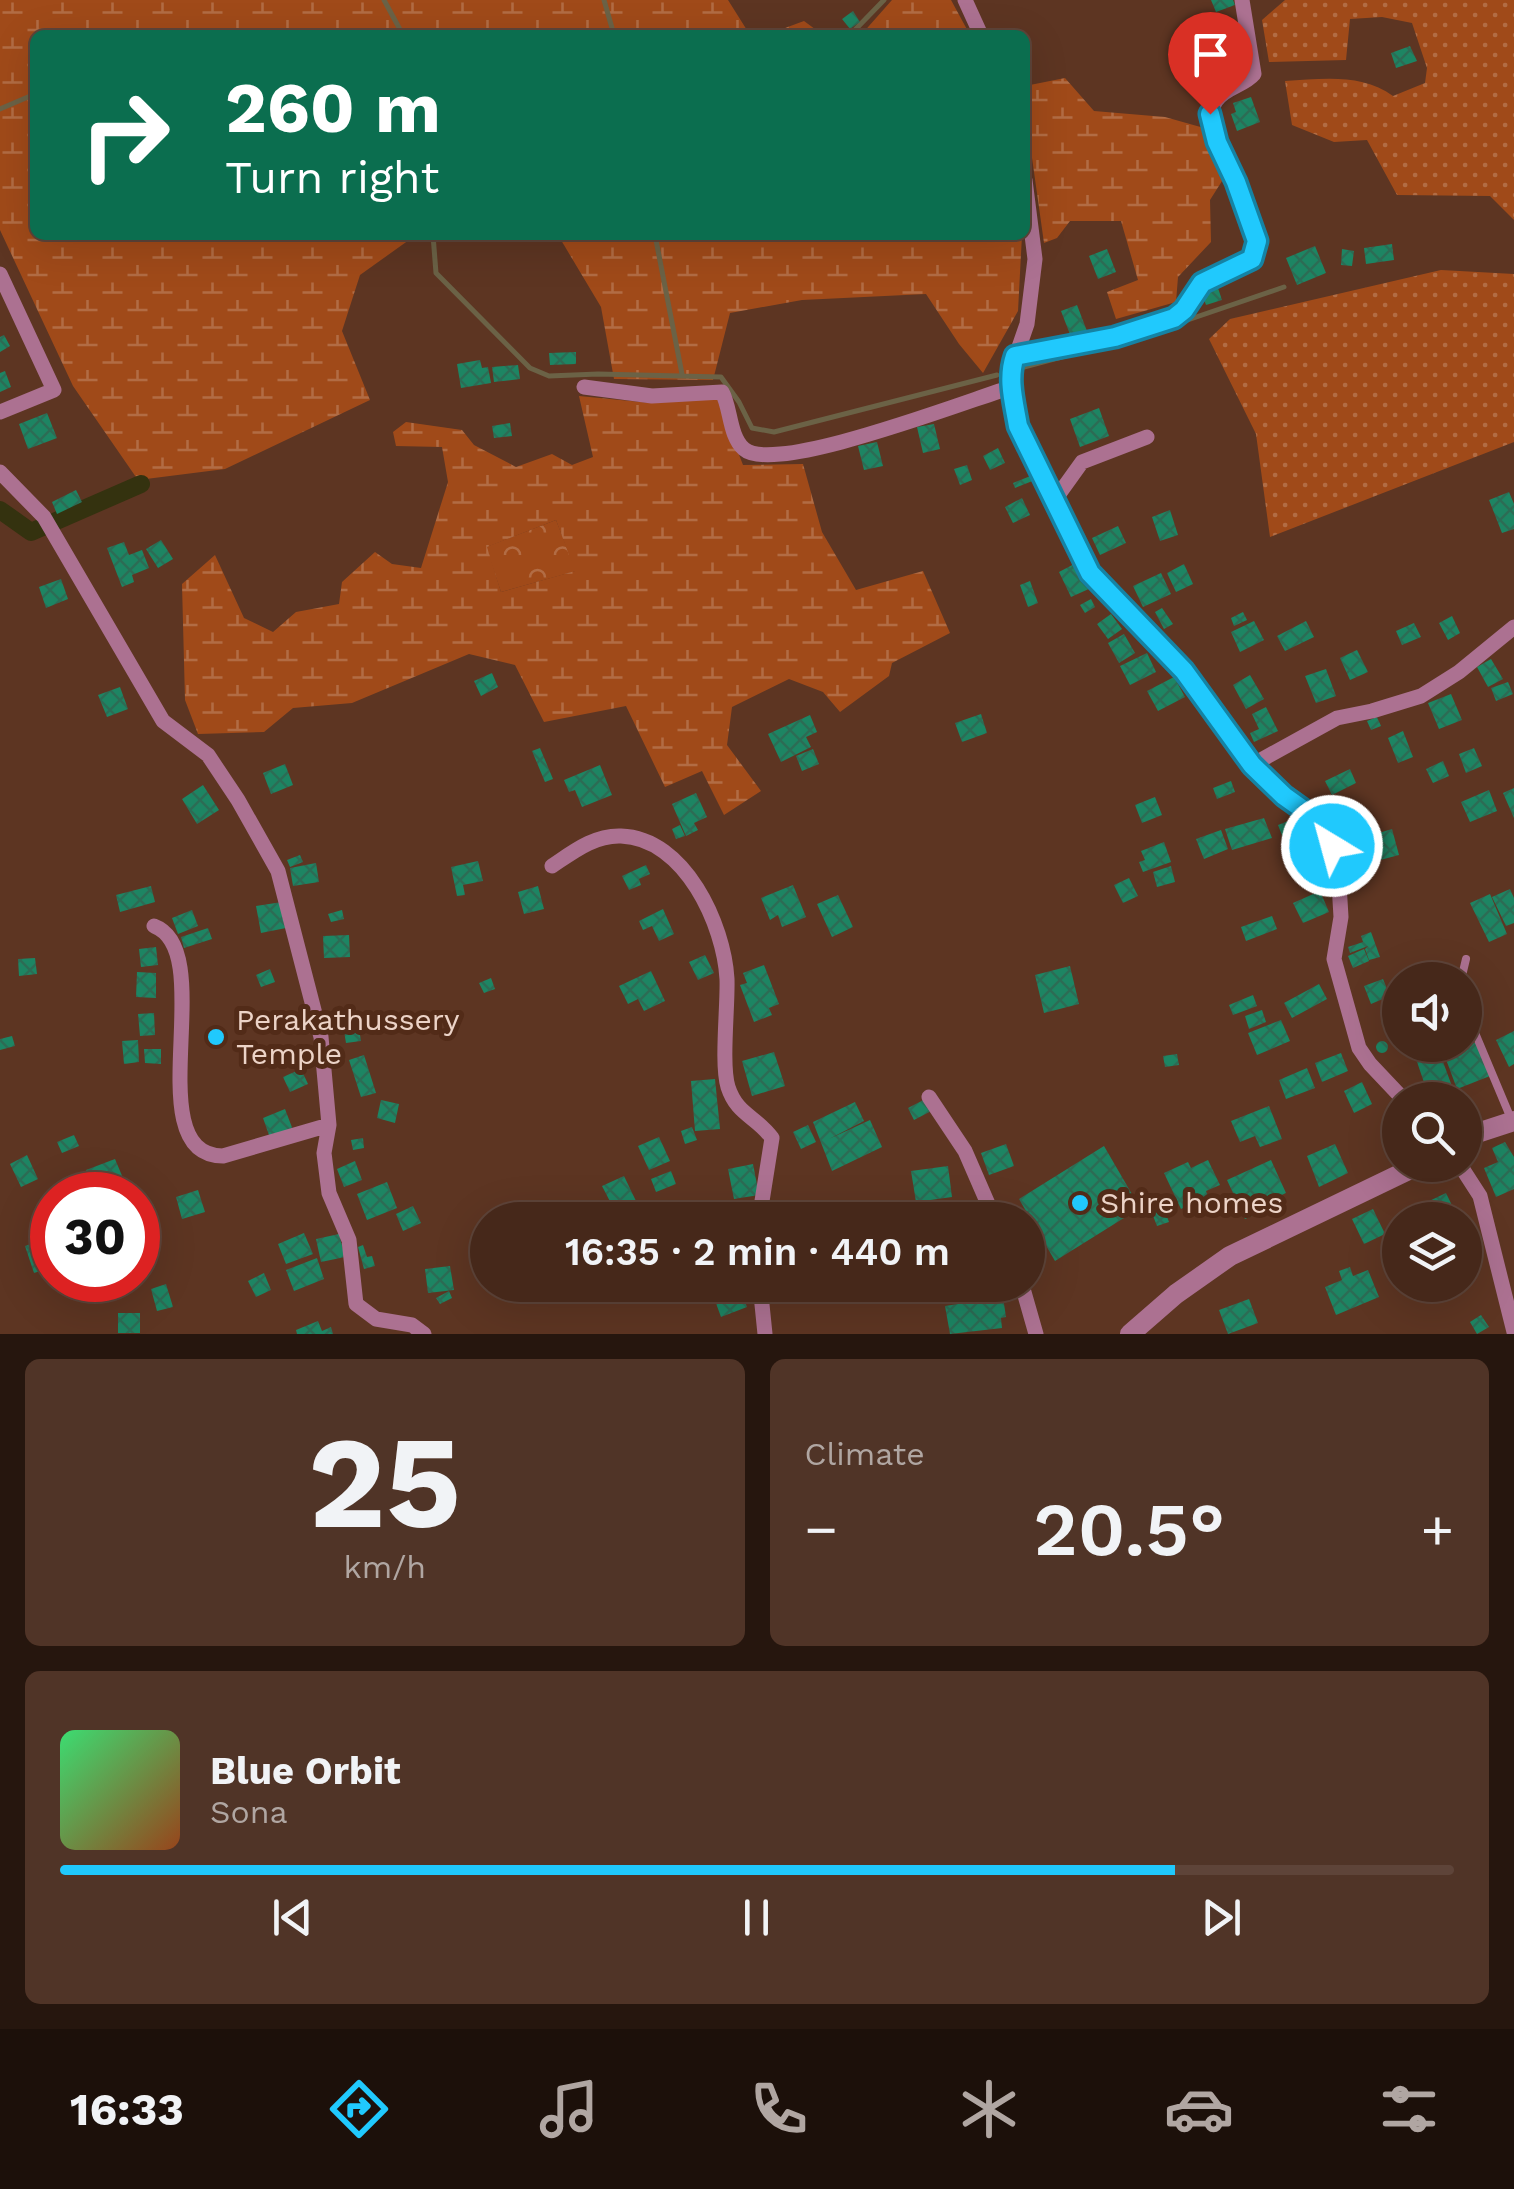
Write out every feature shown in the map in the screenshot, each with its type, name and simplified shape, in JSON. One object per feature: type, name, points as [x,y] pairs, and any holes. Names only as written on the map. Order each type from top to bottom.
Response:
[{"type":"street","points":[[965,0],[979,30]]},
{"type":"street","points":[[1015,356],[1115,337],[1174,318],[1202,283],[1252,259],[1257,241],[1217,142],[1210,114],[1217,98],[1248,82],[1254,74],[1242,0]]},
{"type":"street","points":[[1030,231],[1034,272],[1026,324],[1010,373],[1018,426],[1090,573],[1184,671],[1252,765],[1284,796],[1326,826],[1338,867],[1341,918],[1334,960],[1359,1048],[1388,1082]]},
{"type":"street","points":[[0,274],[54,390],[0,412]]},
{"type":"street","points":[[584,387],[652,396],[722,392],[740,445],[764,455],[826,448],[1012,386]]},
{"type":"street","points":[[1054,500],[1082,462],[1146,437]]},
{"type":"street","points":[[0,472],[48,524],[164,722],[208,755],[278,871],[320,1038],[329,1126],[324,1153],[329,1192],[349,1240],[356,1304],[376,1319],[412,1324],[424,1334]]},
{"type":"street","points":[[1252,765],[1337,718],[1420,696],[1459,672],[1514,626]]},
{"type":"street","points":[[552,866],[586,842],[620,836],[646,841],[674,860],[698,890],[720,941],[727,977],[726,1083],[739,1110],[772,1138],[762,1202]]},
{"type":"street","points":[[154,926],[167,935],[177,963],[183,1005],[178,1100],[193,1141],[211,1155],[223,1156],[329,1126]]},
{"type":"street","points":[[929,1097],[965,1150],[987,1202]]},
{"type":"street","points":[[1482,1131],[1513,1121]]},
{"type":"street","points":[[1130,1334],[1176,1294],[1230,1256],[1383,1182]]},
{"type":"street","points":[[1471,1182],[1480,1196],[1514,1332]]},
{"type":"street","points":[[762,1302],[765,1334]]},
{"type":"street","points":[[1027,1302],[1036,1334]]},
{"type":"lane","points":[[1482,1049],[1513,1121]]},
{"type":"green space","points":[[0,0],[728,0],[747,30],[30,30],[30,240],[409,240],[360,275],[342,331],[370,400],[225,469],[138,480],[73,386],[0,230]]},
{"type":"green space","points":[[892,0],[951,0],[967,30],[865,30]]},
{"type":"green space","points":[[1285,0],[1514,0],[1514,220],[1490,196],[1397,195],[1367,140],[1334,142],[1292,125],[1285,81],[1355,81],[1393,96],[1425,83],[1427,68],[1412,23],[1382,17],[1350,19],[1346,60],[1269,62],[1262,20]]},
{"type":"green space","points":[[804,21],[816,30],[780,30]]},
{"type":"green space","points":[[1065,78],[1094,111],[1165,117],[1204,128],[1218,159],[1222,181],[1210,200],[1211,242],[1178,277],[1176,302],[1116,319],[1107,292],[1138,280],[1121,221],[1070,221],[1057,238],[1044,243],[1030,144],[1030,85]]},
{"type":"green space","points":[[561,240],[1022,240],[1018,311],[983,373],[926,294],[802,300],[730,313],[713,380],[614,379],[601,307]]},
{"type":"green space","points":[[1441,270],[1514,274],[1514,442],[1270,537],[1256,434],[1209,339],[1230,319]]},
{"type":"green space","points":[[579,396],[651,403],[717,398],[743,465],[803,464],[822,532],[856,590],[923,571],[950,633],[892,663],[889,676],[840,712],[823,692],[789,679],[732,707],[727,745],[761,791],[724,815],[702,771],[665,787],[626,706],[544,722],[515,665],[469,654],[352,703],[293,708],[264,732],[198,734],[185,700],[182,584],[215,555],[244,618],[273,632],[296,612],[339,604],[342,582],[375,552],[392,564],[421,568],[448,482],[442,447],[396,446],[393,432],[406,422],[462,430],[474,445],[516,467],[552,454],[572,465],[593,457]],"holes":[[[556,520],[575,571],[501,592],[487,547]]]},
{"type":"green space","points":[[556,520],[576,571],[501,592],[486,547]]},
{"type":"building","points":[[1211,0],[1233,0],[1235,5],[1216,12]]},
{"type":"building","points":[[853,11],[860,22],[850,29],[842,19]]},
{"type":"building","points":[[1410,46],[1417,61],[1396,68],[1391,53]]},
{"type":"building","points":[[1239,61],[1243,75],[1228,80],[1223,66]]},
{"type":"building","points":[[1251,97],[1260,122],[1237,131],[1231,114],[1236,112],[1233,103]]},
{"type":"building","points":[[1392,244],[1394,260],[1366,264],[1364,248]]},
{"type":"building","points":[[1315,246],[1326,273],[1297,285],[1286,258]]},
{"type":"building","points":[[1107,249],[1116,272],[1098,279],[1089,256]]},
{"type":"building","points":[[1342,249],[1354,251],[1352,266],[1341,265]]},
{"type":"building","points":[[1218,288],[1222,300],[1206,305],[1202,294]]},
{"type":"building","points":[[1077,305],[1087,331],[1071,337],[1061,311]]},
{"type":"building","points":[[4,335],[10,346],[0,352],[0,337]]},
{"type":"building","points":[[576,352],[576,364],[550,365],[549,353]]},
{"type":"building","points":[[480,360],[482,368],[488,367],[491,383],[461,388],[457,364]]},
{"type":"building","points":[[518,365],[520,379],[494,382],[492,367]]},
{"type":"building","points":[[5,371],[11,387],[0,392],[0,373]]},
{"type":"building","points":[[1099,408],[1109,436],[1080,447],[1070,419]]},
{"type":"building","points":[[47,413],[57,438],[28,449],[19,424]]},
{"type":"building","points":[[510,423],[512,436],[494,438],[492,426]]},
{"type":"building","points":[[934,424],[940,449],[923,453],[917,427]]},
{"type":"building","points":[[877,442],[883,466],[864,470],[858,446]]},
{"type":"building","points":[[998,448],[1005,463],[990,470],[983,456]]},
{"type":"building","points":[[967,465],[972,480],[960,485],[954,469]]},
{"type":"building","points":[[1033,475],[1035,480],[1015,488],[1013,483]]},
{"type":"building","points":[[76,490],[82,502],[57,514],[52,502]]},
{"type":"building","points":[[1509,492],[1514,504],[1514,529],[1502,533],[1489,500]]},
{"type":"building","points":[[1022,498],[1030,515],[1013,523],[1005,507]]},
{"type":"building","points":[[1170,510],[1178,535],[1160,541],[1152,517]]},
{"type":"building","points":[[1118,526],[1126,543],[1100,555],[1092,538]]},
{"type":"building","points":[[161,540],[173,559],[158,568],[146,549]]},
{"type":"building","points":[[124,542],[129,555],[142,550],[149,568],[132,575],[134,582],[122,587],[107,548]]},
{"type":"building","points":[[1078,562],[1091,588],[1071,597],[1059,572]]},
{"type":"building","points":[[1184,564],[1193,584],[1176,592],[1167,573]]},
{"type":"building","points":[[1161,573],[1171,594],[1143,607],[1133,586]]},
{"type":"building","points":[[61,579],[68,599],[46,608],[39,587]]},
{"type":"building","points":[[1030,581],[1038,603],[1028,607],[1020,585]]},
{"type":"building","points":[[1091,599],[1095,607],[1085,613],[1080,605]]},
{"type":"building","points":[[1162,608],[1173,624],[1164,629],[1155,612]]},
{"type":"building","points":[[1243,612],[1247,620],[1234,626],[1231,618]]},
{"type":"building","points":[[1111,614],[1122,629],[1108,639],[1097,624]]},
{"type":"building","points":[[1452,616],[1460,633],[1448,640],[1439,623]]},
{"type":"building","points":[[1254,621],[1264,640],[1240,652],[1231,632]]},
{"type":"building","points":[[1306,621],[1314,637],[1285,651],[1277,636]]},
{"type":"building","points":[[1414,623],[1421,637],[1402,645],[1396,631]]},
{"type":"building","points":[[1124,634],[1135,653],[1119,663],[1108,643]]},
{"type":"building","points":[[1357,650],[1368,672],[1350,680],[1340,658]]},
{"type":"building","points":[[1147,653],[1156,672],[1130,685],[1120,666]]},
{"type":"building","points":[[1491,659],[1503,679],[1488,687],[1477,667]]},
{"type":"building","points":[[1326,669],[1336,696],[1316,703],[1305,676]]},
{"type":"building","points":[[492,673],[498,687],[481,696],[474,681]]},
{"type":"building","points":[[1250,675],[1264,699],[1246,709],[1233,685]]},
{"type":"building","points":[[1174,677],[1185,697],[1158,711],[1147,691]]},
{"type":"building","points":[[1508,682],[1513,694],[1496,701],[1491,688]]},
{"type":"building","points":[[120,687],[128,709],[107,717],[98,695]]},
{"type":"building","points":[[1451,694],[1462,720],[1439,729],[1428,703]]},
{"type":"building","points":[[1266,707],[1278,731],[1254,742],[1250,733],[1259,729],[1252,714]]},
{"type":"building","points":[[981,714],[987,733],[962,742],[955,723]]},
{"type":"building","points":[[810,715],[817,732],[806,737],[811,747],[781,762],[768,734]]},
{"type":"building","points":[[1377,717],[1381,726],[1371,730],[1367,721]]},
{"type":"building","points":[[1403,731],[1413,757],[1398,763],[1388,738]]},
{"type":"building","points":[[540,748],[553,779],[545,782],[532,751]]},
{"type":"building","points":[[1474,748],[1482,766],[1466,773],[1459,754]]},
{"type":"building","points":[[813,749],[819,764],[802,771],[796,756]]},
{"type":"building","points":[[1443,761],[1449,776],[1433,783],[1426,769]]},
{"type":"building","points":[[285,764],[293,785],[271,794],[263,773]]},
{"type":"building","points":[[600,765],[612,795],[582,807],[575,790],[569,792],[564,780]]},
{"type":"building","points":[[1350,769],[1356,783],[1332,795],[1325,781]]},
{"type":"building","points":[[1231,781],[1235,792],[1217,799],[1213,788]]},
{"type":"building","points":[[203,785],[219,810],[197,824],[182,799]]},
{"type":"building","points":[[1514,788],[1514,818],[1503,793]]},
{"type":"building","points":[[1489,790],[1497,811],[1470,822],[1461,802]]},
{"type":"building","points":[[696,793],[707,817],[694,823],[698,830],[686,836],[672,804]]},
{"type":"building","points":[[1155,797],[1162,815],[1142,823],[1135,805]]},
{"type":"building","points":[[1355,812],[1363,823],[1350,833],[1342,821]]},
{"type":"building","points":[[1264,818],[1272,838],[1232,850],[1225,829]]},
{"type":"building","points":[[1296,818],[1303,837],[1285,843],[1278,825]]},
{"type":"building","points":[[680,825],[685,836],[676,839],[672,829]]},
{"type":"building","points":[[1392,829],[1399,855],[1369,863],[1362,838]]},
{"type":"building","points":[[1221,830],[1228,849],[1204,859],[1196,839]]},
{"type":"building","points":[[1323,836],[1329,853],[1295,866],[1289,849]]},
{"type":"building","points":[[1164,842],[1171,862],[1143,872],[1139,862],[1145,860],[1141,851]]},
{"type":"building","points":[[300,855],[303,862],[290,867],[287,860]]},
{"type":"building","points":[[478,861],[483,881],[463,885],[465,895],[457,896],[451,867]]},
{"type":"building","points":[[316,863],[319,882],[293,886],[290,868]]},
{"type":"building","points":[[646,865],[650,874],[639,879],[641,885],[629,890],[622,876]]},
{"type":"building","points":[[1171,866],[1175,882],[1157,887],[1153,872]]},
{"type":"building","points":[[1129,878],[1138,896],[1123,903],[1114,885]]},
{"type":"building","points":[[793,885],[806,917],[782,927],[778,915],[770,920],[761,898]]},
{"type":"building","points":[[151,886],[155,902],[120,912],[116,895]]},
{"type":"building","points":[[538,886],[544,909],[524,914],[518,892]]},
{"type":"building","points":[[1510,889],[1514,923],[1506,926],[1492,897]]},
{"type":"building","points":[[1320,891],[1329,912],[1303,923],[1293,903]]},
{"type":"building","points":[[1490,894],[1507,934],[1489,942],[1470,903]]},
{"type":"building","points":[[838,895],[853,927],[832,937],[817,904]]},
{"type":"building","points":[[282,902],[286,928],[261,933],[256,906]]},
{"type":"building","points":[[663,909],[674,934],[659,941],[652,926],[643,930],[639,921]]},
{"type":"building","points":[[192,910],[198,926],[178,934],[172,918]]},
{"type":"building","points":[[342,910],[344,919],[331,922],[328,914]]},
{"type":"building","points":[[1272,916],[1277,929],[1246,941],[1241,927]]},
{"type":"building","points":[[208,928],[212,939],[184,948],[181,937]]},
{"type":"building","points":[[1371,932],[1380,957],[1369,960],[1365,949],[1368,946],[1350,953],[1348,947],[1363,942],[1361,936]]},
{"type":"building","points":[[349,935],[350,957],[324,958],[323,936]]},
{"type":"building","points":[[156,947],[158,965],[141,967],[139,949]]},
{"type":"building","points":[[1364,949],[1369,961],[1353,968],[1348,956]]},
{"type":"building","points":[[705,955],[714,973],[698,980],[689,962]]},
{"type":"building","points":[[35,958],[37,974],[19,976],[18,959]]},
{"type":"building","points":[[764,965],[779,1004],[769,1008],[772,1015],[754,1022],[740,985],[747,983],[743,973]]},
{"type":"building","points":[[1070,966],[1079,1004],[1044,1013],[1035,975]]},
{"type":"building","points":[[270,969],[275,982],[261,987],[256,975]]},
{"type":"building","points":[[651,971],[665,1001],[644,1011],[638,999],[628,1004],[619,986]]},
{"type":"building","points":[[137,972],[156,973],[156,998],[136,997]]},
{"type":"building","points":[[491,978],[495,989],[484,993],[479,983]]},
{"type":"building","points":[[1382,979],[1382,999],[1371,1004],[1364,986]]},
{"type":"building","points":[[1319,984],[1327,999],[1292,1018],[1284,1003]]},
{"type":"building","points":[[1253,995],[1257,1006],[1233,1015],[1229,1005]]},
{"type":"building","points":[[1262,1010],[1266,1022],[1249,1029],[1245,1016]]},
{"type":"building","points":[[154,1013],[155,1035],[140,1036],[138,1014]]},
{"type":"building","points":[[1281,1020],[1290,1041],[1257,1055],[1248,1033]]},
{"type":"building","points":[[359,1029],[361,1041],[346,1043],[344,1031]]},
{"type":"building","points":[[1514,1031],[1514,1064],[1509,1067],[1496,1040]]},
{"type":"building","points":[[12,1036],[15,1046],[0,1050],[0,1039]]},
{"type":"building","points":[[138,1040],[139,1062],[124,1064],[122,1041]]},
{"type":"building","points":[[144,1049],[161,1049],[161,1064],[145,1063]]},
{"type":"building","points":[[774,1052],[785,1086],[752,1096],[742,1061]]},
{"type":"building","points":[[1341,1053],[1348,1071],[1322,1082],[1315,1063]]},
{"type":"building","points":[[1177,1054],[1179,1065],[1165,1067],[1163,1056]]},
{"type":"building","points":[[364,1055],[376,1093],[361,1097],[349,1060]]},
{"type":"building","points":[[1482,1055],[1490,1076],[1475,1082],[1454,1082],[1447,1062],[1482,1062]]},
{"type":"building","points":[[1417,1062],[1443,1062],[1450,1082],[1424,1082]]},
{"type":"building","points":[[1307,1068],[1315,1088],[1286,1099],[1279,1080]]},
{"type":"building","points":[[301,1069],[308,1084],[290,1092],[283,1077]]},
{"type":"building","points":[[715,1079],[720,1129],[695,1131],[691,1081]]},
{"type":"building","points":[[1362,1082],[1372,1104],[1354,1113],[1344,1091]]},
{"type":"building","points":[[933,1095],[939,1107],[914,1120],[908,1108]]},
{"type":"building","points":[[381,1100],[399,1104],[395,1123],[377,1118]]},
{"type":"building","points":[[855,1102],[864,1121],[829,1139],[870,1120],[882,1147],[832,1171],[813,1122]]},
{"type":"building","points":[[1269,1106],[1282,1139],[1260,1147],[1255,1136],[1240,1142],[1231,1121]]},
{"type":"building","points":[[285,1109],[293,1130],[270,1138],[263,1118]]},
{"type":"building","points":[[808,1125],[816,1142],[801,1149],[793,1132]]},
{"type":"building","points":[[692,1127],[697,1140],[685,1144],[681,1131]]},
{"type":"building","points":[[74,1135],[79,1146],[62,1153],[57,1142]]},
{"type":"building","points":[[659,1137],[670,1161],[649,1170],[638,1146]]},
{"type":"building","points":[[363,1138],[364,1148],[353,1150],[351,1140]]},
{"type":"building","points":[[1505,1142],[1514,1157],[1514,1189],[1496,1197],[1484,1168],[1498,1162],[1492,1148]]},
{"type":"building","points":[[1006,1144],[1014,1166],[989,1175],[981,1153]]},
{"type":"building","points":[[1335,1144],[1348,1173],[1319,1187],[1307,1156]]},
{"type":"building","name":"Shire homes","points":[[1104,1146],[1140,1208],[1055,1261],[1045,1244],[1045,1202],[1019,1199]]},
{"type":"building","points":[[27,1155],[35,1172],[30,1172],[30,1183],[21,1187],[10,1164]]},
{"type":"building","points":[[115,1159],[120,1172],[87,1172]]},
{"type":"building","points":[[1208,1160],[1220,1185],[1206,1191],[1208,1196],[1181,1209],[1164,1173],[1188,1162],[1191,1168]]},
{"type":"building","points":[[1271,1160],[1286,1193],[1269,1201],[1272,1207],[1245,1219],[1227,1180]]},
{"type":"building","points":[[355,1161],[362,1180],[344,1187],[337,1169]]},
{"type":"building","points":[[753,1164],[759,1195],[734,1199],[728,1169]]},
{"type":"building","points":[[948,1166],[952,1197],[916,1202],[911,1171]]},
{"type":"building","points":[[671,1171],[676,1184],[656,1192],[651,1179]]},
{"type":"building","points":[[624,1176],[636,1201],[610,1202],[602,1186]]},
{"type":"building","points":[[387,1182],[397,1208],[367,1220],[357,1194]]},
{"type":"building","points":[[198,1190],[205,1212],[182,1219],[176,1197]]},
{"type":"building","points":[[1446,1193],[1450,1202],[1427,1202]]},
{"type":"building","points":[[1160,1198],[1169,1222],[1157,1226],[1148,1203]]},
{"type":"building","points":[[413,1206],[421,1223],[403,1231],[396,1214]]},
{"type":"building","points":[[1373,1209],[1382,1235],[1364,1244],[1352,1219]]},
{"type":"building","points":[[304,1233],[313,1254],[286,1264],[278,1244]]},
{"type":"building","points":[[339,1234],[345,1257],[321,1262],[316,1239]]},
{"type":"building","points":[[363,1245],[375,1266],[364,1269],[358,1247]]},
{"type":"building","points":[[317,1258],[324,1279],[294,1291],[286,1270]]},
{"type":"building","points":[[450,1266],[454,1290],[428,1293],[425,1269]]},
{"type":"building","points":[[1350,1267],[1353,1276],[1368,1270],[1379,1297],[1336,1315],[1325,1287],[1342,1280],[1339,1271]]},
{"type":"building","points":[[264,1273],[271,1290],[256,1297],[248,1281]]},
{"type":"building","points":[[166,1284],[173,1307],[157,1311],[155,1302],[160,1302],[160,1286]]},
{"type":"building","points":[[449,1291],[452,1298],[440,1304],[436,1298]]},
{"type":"building","points":[[1249,1299],[1258,1323],[1228,1334],[1219,1310]]},
{"type":"building","points":[[716,1302],[745,1302],[747,1307],[721,1317]]},
{"type":"building","points":[[1004,1302],[1006,1317],[1001,1318],[1002,1328],[950,1334],[945,1306]]},
{"type":"building","points":[[118,1313],[140,1313],[140,1333],[118,1333]]},
{"type":"building","points":[[1481,1315],[1489,1327],[1477,1334],[1470,1322]]},
{"type":"building","points":[[318,1321],[322,1331],[331,1327],[333,1334],[297,1334],[296,1330]]},
{"type":"waterway","points":[[384,0],[400,30]]},
{"type":"waterway","points":[[604,0],[613,30]]},
{"type":"waterway","points":[[855,30],[884,0]]},
{"type":"waterway","points":[[0,109],[30,96]]},
{"type":"waterway","points":[[433,240],[436,273],[530,368],[549,376],[721,377],[752,428],[774,432],[997,375]]},
{"type":"waterway","points":[[656,240],[682,374]]},
{"type":"waterway","points":[[1129,340],[1284,287]]},
{"type":"waterway","points":[[1024,367],[1103,346]]},
{"type":"waterway","points":[[0,510],[31,532],[141,484]]},
{"type":"place","name":"Perakathussery Temple","points":[[216,1037]]},
{"type":"place","name":"Shire homes","points":[[1080,1203]]},
{"type":"route","points":[[1210,114],[1217,142],[1257,241],[1252,259],[1202,283],[1174,318],[1115,337],[1015,356],[1010,373],[1018,426],[1090,573],[1184,671],[1252,765],[1284,796],[1326,826],[1332,846]]}]
